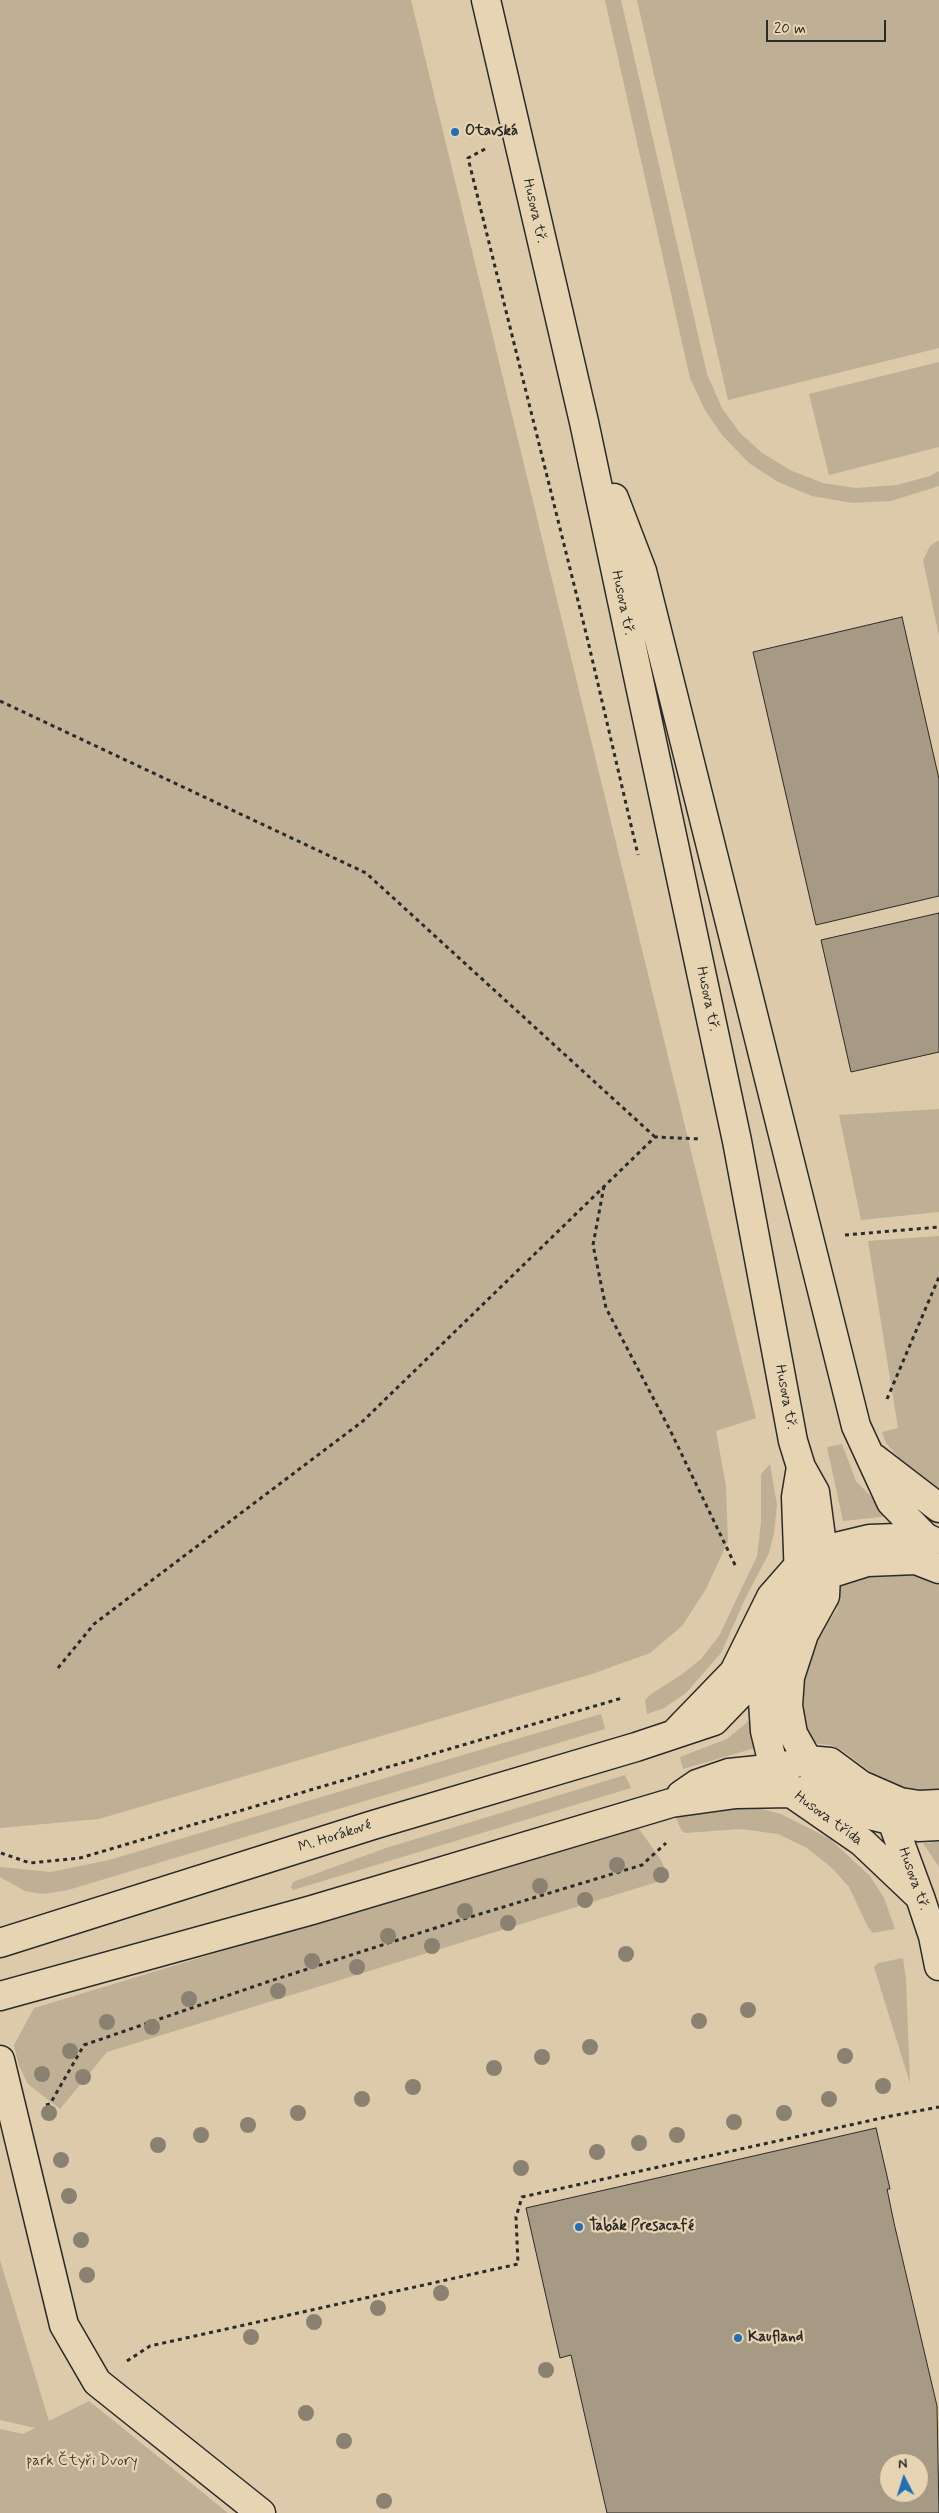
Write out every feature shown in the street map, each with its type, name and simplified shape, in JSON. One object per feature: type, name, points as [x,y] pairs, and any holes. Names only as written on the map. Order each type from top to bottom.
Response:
[{"type":"street","name":"Husova tř.","points":[[486,0],[584,422],[737,1141],[793,1441],[801,1467],[815,1492],[825,1562]]},
{"type":"street","name":"Husova tř.","points":[[584,422],[642,571],[856,1426],[891,1502],[932,1540]]},
{"type":"street","points":[[871,1455],[939,1508]]},
{"type":"street","points":[[798,1596],[799,1564],[796,1497],[801,1467]]},
{"type":"street","points":[[798,1596],[825,1562],[869,1539],[932,1540]]},
{"type":"street","points":[[672,1736],[734,1672],[771,1597],[799,1564],[916,1560],[939,1569]]},
{"type":"street","name":"Husova třída","points":[[823,1787],[793,1734],[788,1706],[790,1677],[804,1634],[824,1596],[825,1562]]},
{"type":"street","name":"Husova třída","points":[[798,1596],[785,1615],[775,1640],[769,1664],[763,1701],[765,1731],[771,1756],[791,1793],[862,1842],[920,1897]]},
{"type":"street","name":"M. Horákové","points":[[0,1943],[372,1825],[672,1736],[714,1720],[769,1664]]},
{"type":"street","points":[[662,1806],[697,1784],[729,1773],[777,1768],[808,1760],[830,1762],[861,1785],[900,1802],[919,1805],[939,1804]]},
{"type":"street","points":[[0,1996],[312,1910],[662,1806],[736,1794],[791,1793],[823,1787],[865,1814],[918,1827],[939,1826]]},
{"type":"street","name":"Husova tř.","points":[[892,1821],[933,1936],[939,1966]]},
{"type":"street","points":[[0,2060],[64,2325],[97,2382],[261,2513]]},
{"type":"path","points":[[516,133],[468,158],[639,860]]},
{"type":"path","points":[[0,701],[366,873],[655,1137],[737,1141]]},
{"type":"path","points":[[58,1668],[94,1624],[363,1421],[655,1137]]},
{"type":"path","points":[[604,1186],[593,1245],[606,1308],[670,1430],[736,1567]]},
{"type":"path","points":[[809,1238],[939,1227]]},
{"type":"path","points":[[885,1403],[939,1277]]},
{"type":"path","points":[[1,1853],[30,1863],[80,1858],[622,1698]]},
{"type":"path","points":[[13,2115],[50,2104],[84,2045],[267,1982],[457,1921],[642,1865],[667,1842]]},
{"type":"path","points":[[97,2382],[150,2346],[518,2264],[516,2217],[522,2197],[891,2116],[939,2108]]},
{"type":"green space","points":[[0,0],[411,0],[756,1418],[716,1431],[726,1486],[728,1541],[706,1589],[682,1626],[650,1653],[592,1674],[99,1819],[0,1828]]},
{"type":"green space","points":[[605,0],[621,0],[707,374],[722,408],[740,433],[762,453],[792,471],[823,483],[856,488],[897,485],[930,476],[939,471],[939,486],[891,501],[852,503],[812,496],[778,482],[749,463],[722,435],[705,410],[690,378]]},
{"type":"green space","points":[[637,0],[939,0],[939,348],[728,400]]},
{"type":"green space","points":[[939,362],[939,447],[829,475],[809,394]]},
{"type":"green space","points":[[939,540],[939,636],[923,560],[930,546]]},
{"type":"green space","points":[[939,1109],[939,1212],[861,1220],[839,1115]]},
{"type":"green space","points":[[939,1236],[939,1492],[899,1458],[886,1443],[882,1432],[898,1428],[868,1241]]},
{"type":"green space","points":[[842,1444],[856,1481],[890,1516],[843,1521],[827,1447]]},
{"type":"green space","points":[[770,1464],[777,1505],[774,1533],[769,1553],[745,1599],[721,1653],[686,1693],[664,1708],[647,1714],[645,1700],[701,1659],[719,1636],[757,1556],[761,1523],[761,1474]]},
{"type":"green space","points":[[903,1573],[939,1584],[939,1791],[932,1793],[911,1791],[892,1785],[843,1751],[830,1745],[811,1743],[803,1722],[801,1696],[805,1671],[814,1647],[837,1609],[841,1583],[857,1576]]},
{"type":"green space","points":[[601,1714],[605,1729],[68,1890],[43,1894],[25,1891],[0,1877],[0,1867],[51,1872],[109,1860]]},
{"type":"green space","points":[[751,1719],[755,1748],[683,1769],[680,1757],[727,1739]]},
{"type":"green space","points":[[625,1775],[631,1788],[293,1890],[291,1887],[293,1882],[386,1848]]},
{"type":"green space","points":[[720,1806],[754,1807],[781,1814],[830,1839],[870,1876],[884,1898],[895,1929],[873,1933],[868,1927],[849,1887],[832,1868],[807,1848],[778,1834],[741,1829],[685,1833],[681,1830],[676,1818]]},
{"type":"green space","points":[[637,1826],[659,1857],[670,1878],[107,2052],[60,2109],[28,2084],[19,2066],[14,2045],[34,2008]]},
{"type":"green space","points":[[939,1842],[939,1867],[923,1843]]},
{"type":"green space","points":[[903,1958],[906,1979],[910,2083],[874,1967],[878,1963]]},
{"type":"green space","name":"park Čtyři Dvory","points":[[0,2260],[49,2421],[89,2401],[228,2513],[0,2513],[0,2429],[23,2434],[35,2428],[0,2420]]},
{"type":"building","points":[[902,617],[939,779],[939,896],[816,925],[753,652]]},
{"type":"building","points":[[939,913],[939,1052],[851,1072],[821,940]]},
{"type":"building","name":"Kaufland","points":[[876,2128],[890,2189],[887,2189],[894,2223],[937,2406],[939,2513],[607,2513],[571,2355],[560,2358],[526,2208]]},
{"type":"place","name":"Otavská","points":[[455,132]]},
{"type":"place","name":"Tabák Presacafé","points":[[579,2227]]},
{"type":"place","name":"Kaufland","points":[[738,2338]]}]
